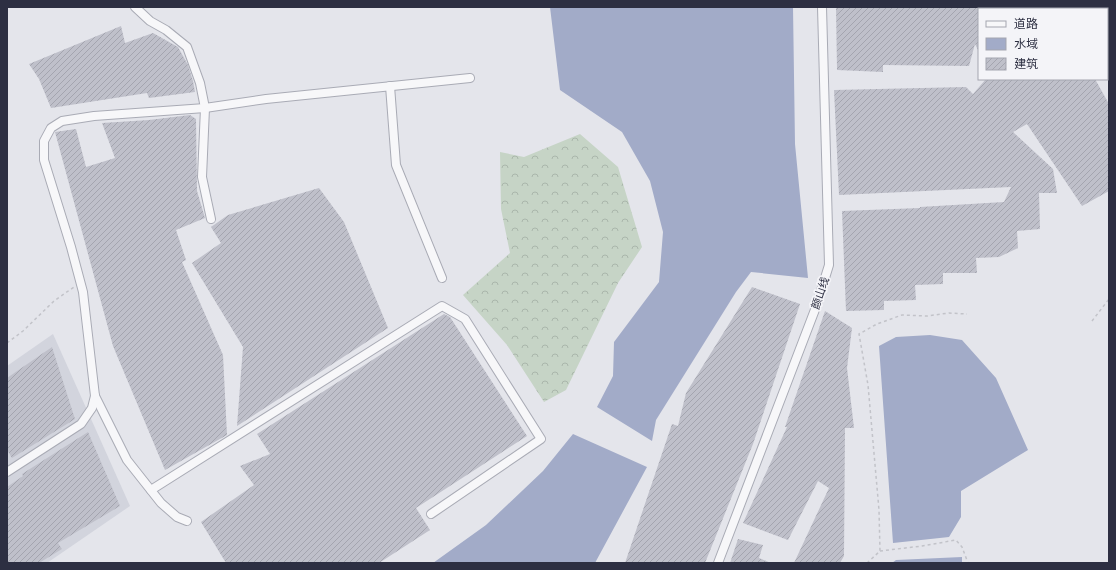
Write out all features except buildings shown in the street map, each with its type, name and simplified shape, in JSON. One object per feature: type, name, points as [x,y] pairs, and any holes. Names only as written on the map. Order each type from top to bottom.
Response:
[{"type":"street","points":[[135,7],[150,21],[166,30],[187,47],[200,83],[205,108],[202,177],[212,219]]},
{"type":"street","name":"颜山线","points":[[718,563],[813,314],[829,265],[822,7]]},
{"type":"street","points":[[187,521],[177,517],[161,503],[127,460],[95,396],[83,292],[71,247],[44,160],[44,140],[51,128],[62,121],[94,116],[205,108],[470,78]]},
{"type":"street","points":[[390,86],[396,165],[442,278]]},
{"type":"street","points":[[151,490],[442,306],[465,319],[542,439],[431,514]]},
{"type":"street","points":[[7,472],[82,424],[92,408],[95,396]]},
{"type":"path","points":[[7,343],[54,301],[80,282]]},
{"type":"path","points":[[1092,321],[1109,299]]},
{"type":"path","points":[[880,551],[879,510],[868,385],[859,334],[877,324],[902,315],[927,316],[967,314]]},
{"type":"path","points":[[867,563],[880,551],[956,540],[962,547],[968,563]]},
{"type":"shaded area","points":[[53,334],[130,506],[47,563],[7,563],[7,366]]},
{"type":"green space","points":[[580,134],[618,167],[642,247],[618,283],[566,390],[544,402],[507,345],[463,295],[510,253],[501,209],[500,152],[524,157]]},
{"type":"water","points":[[550,7],[793,7],[795,144],[808,278],[751,272],[736,292],[656,420],[652,441],[597,407],[613,376],[614,342],[659,282],[663,232],[650,181],[622,132],[560,90]]},
{"type":"water","points":[[930,335],[962,340],[996,378],[1028,450],[961,491],[961,517],[949,537],[893,543],[879,346],[896,337]]},
{"type":"water","points":[[573,434],[647,467],[595,563],[433,563],[486,525],[543,471]]},
{"type":"water","points":[[962,557],[962,563],[892,563],[896,560]]}]
